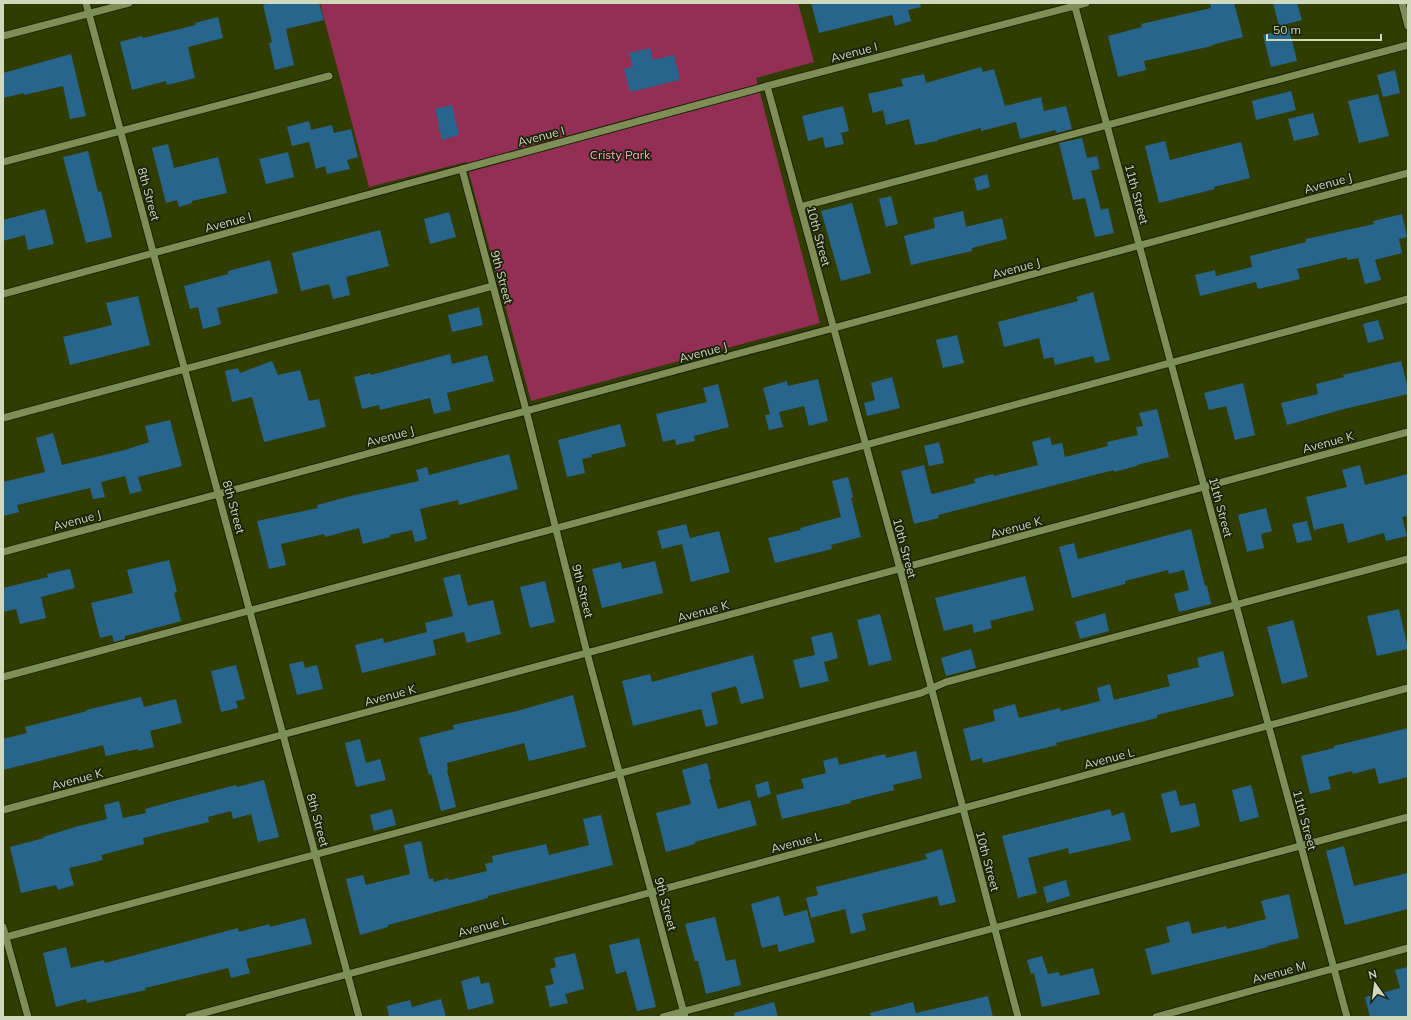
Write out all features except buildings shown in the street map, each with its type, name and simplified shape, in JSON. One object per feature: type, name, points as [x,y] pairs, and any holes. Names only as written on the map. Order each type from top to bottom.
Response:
[{"type":"street","name":"8th Street","points":[[86,3],[359,1017]]},
{"type":"street","points":[[3,36],[129,3]]},
{"type":"street","name":"Avenue I","points":[[3,294],[766,86],[1074,4],[1086,3]]},
{"type":"street","points":[[1402,3],[1408,26]]},
{"type":"street","name":"11th Street","points":[[1074,4],[1347,1017]]},
{"type":"street","points":[[800,207],[1408,45]]},
{"type":"street","points":[[3,162],[329,76]]},
{"type":"street","name":"10th Street","points":[[766,86],[900,569],[1018,1017]]},
{"type":"street","name":"9th Street","points":[[462,169],[526,410],[587,653],[684,1014]]},
{"type":"street","name":"Avenue J","points":[[3,552],[1408,173]]},
{"type":"street","points":[[3,418],[493,286]]},
{"type":"street","points":[[3,677],[1408,299]]},
{"type":"street","name":"Avenue K","points":[[3,810],[1408,432]]},
{"type":"street","points":[[6,936],[913,695],[954,680],[1408,559]]},
{"type":"street","name":"Avenue L","points":[[189,1017],[1269,727],[1408,688]]},
{"type":"street","points":[[663,1017],[684,1014],[995,928],[1408,818]]},
{"type":"street","points":[[3,927],[28,1017]]},
{"type":"street","name":"Avenue M","points":[[1156,1017],[1408,948]]},
{"type":"green space","name":"Cristy Park","points":[[320,3],[798,3],[814,62],[756,78],[820,323],[531,401],[466,162],[369,187]]}]
